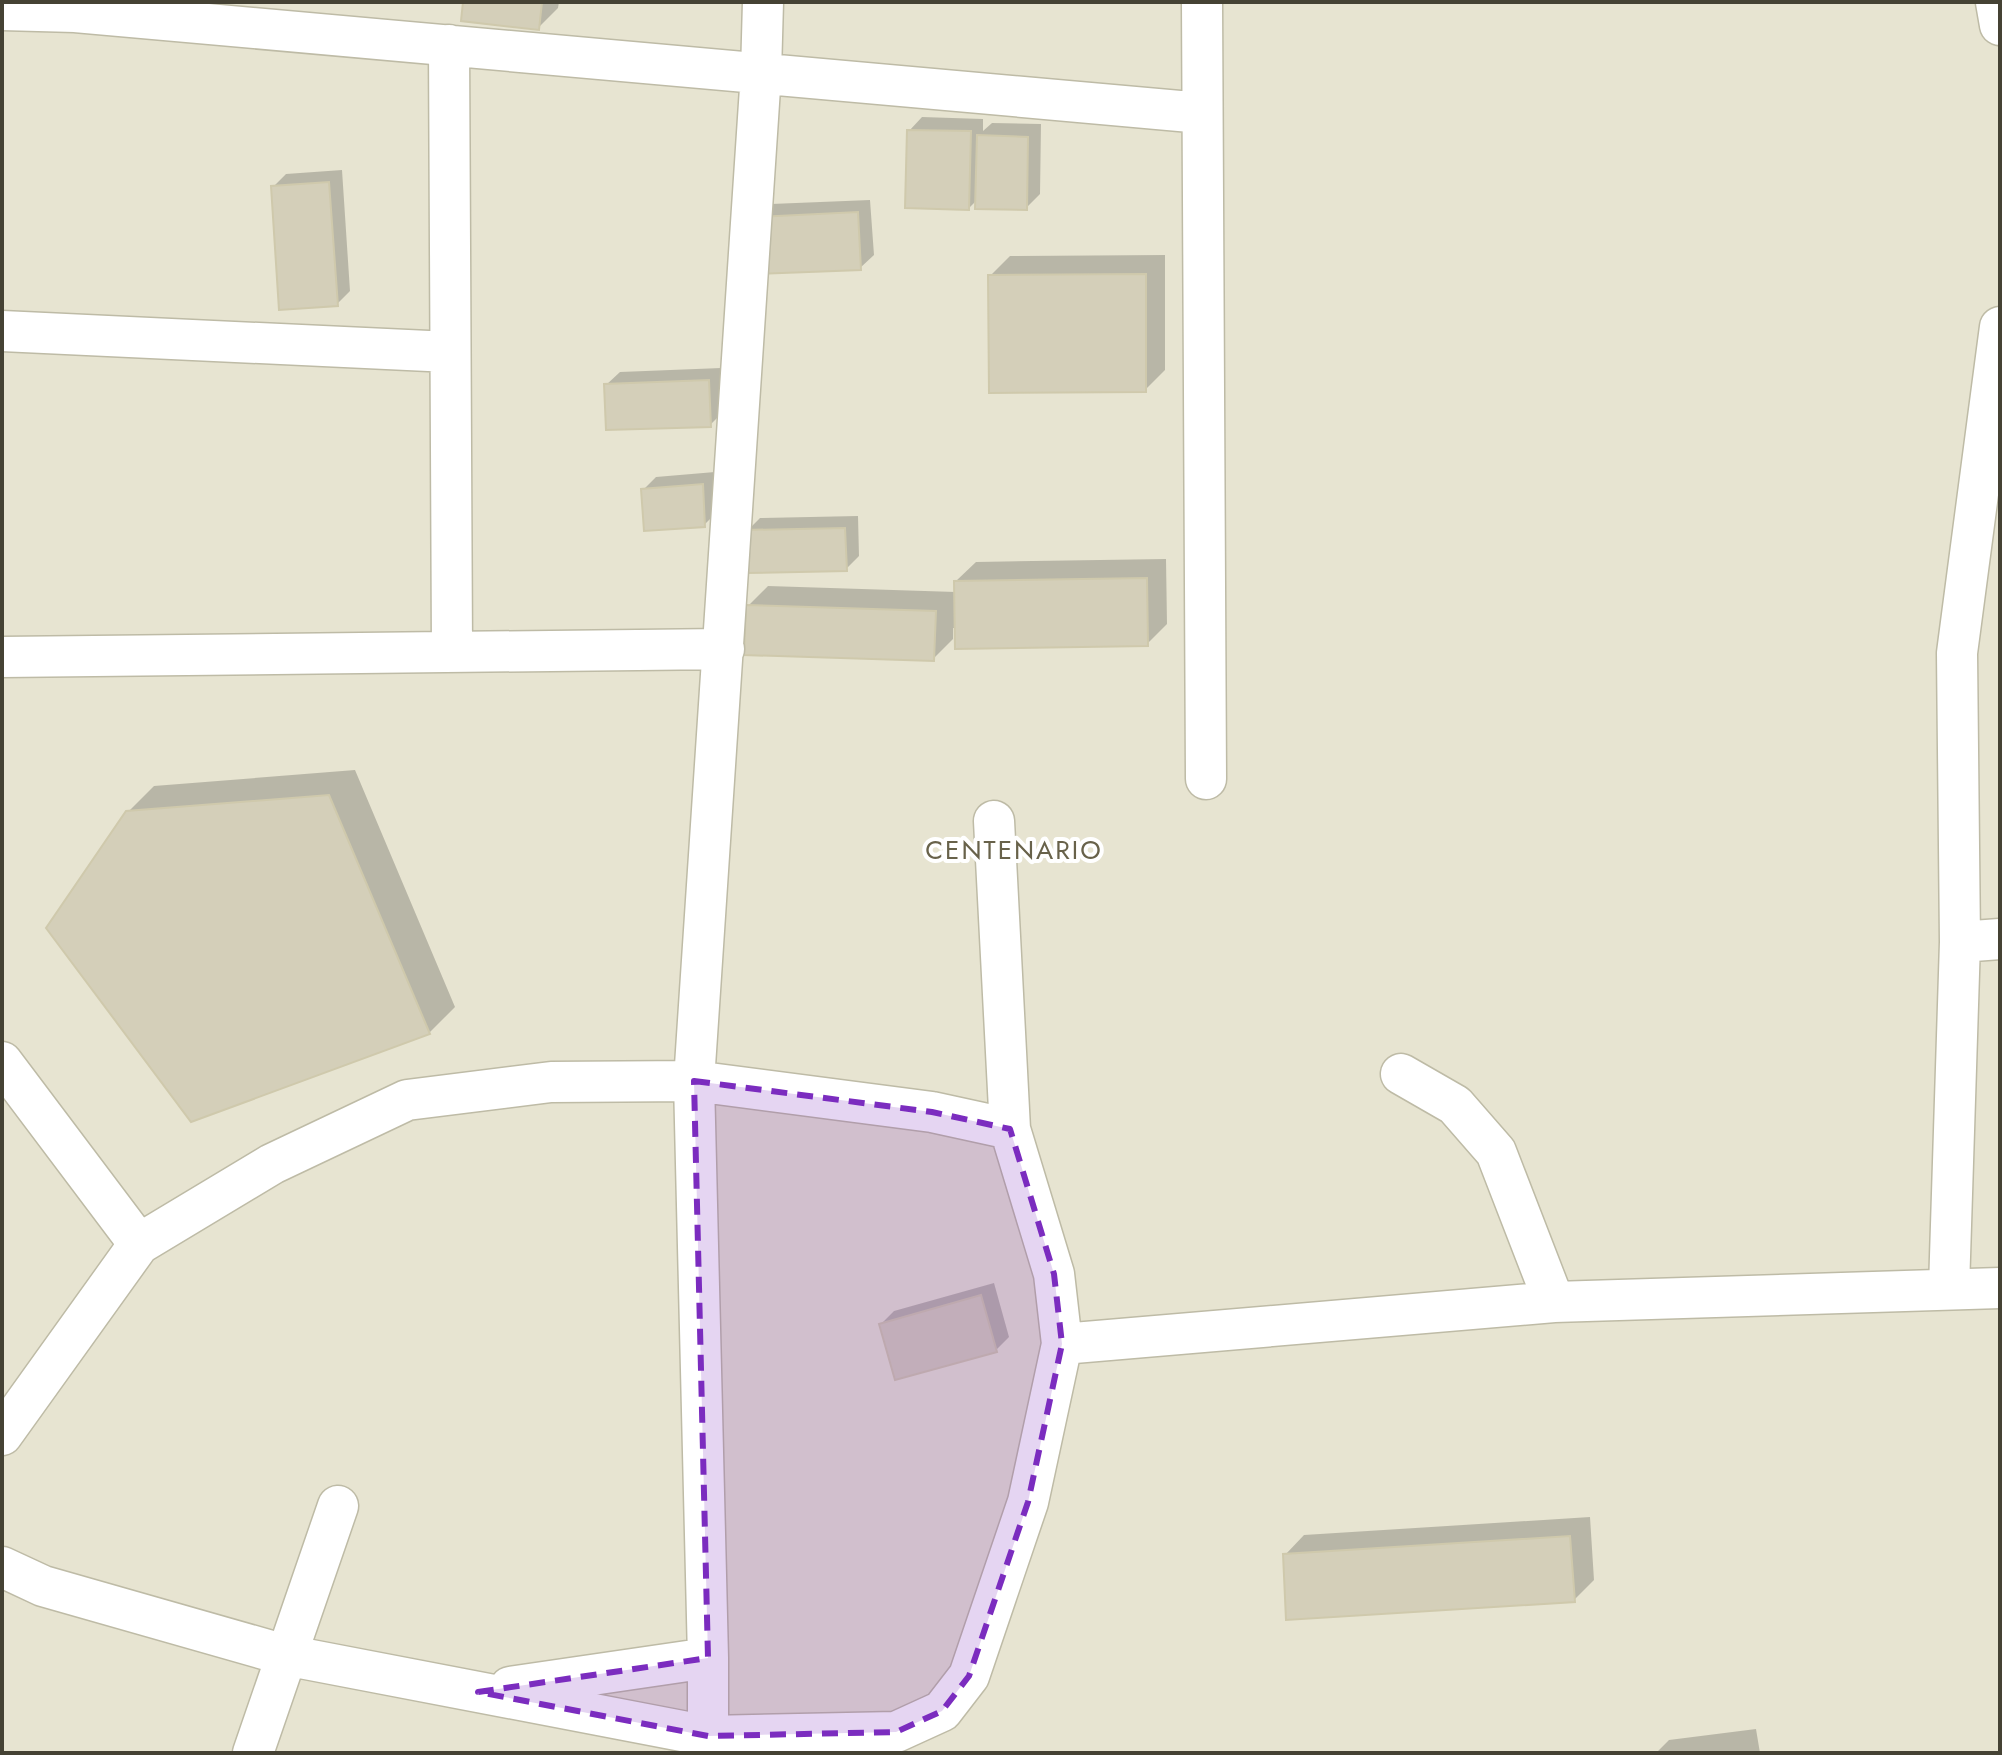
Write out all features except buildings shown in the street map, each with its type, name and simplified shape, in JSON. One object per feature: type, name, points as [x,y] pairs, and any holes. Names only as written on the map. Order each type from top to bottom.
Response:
[{"type":"street","points":[[707,1744],[708,1658],[694,1081],[761,73],[763,2]]},
{"type":"street","points":[[1202,2],[1206,779]]},
{"type":"street","points":[[1996,2],[2000,25]]},
{"type":"street","points":[[2,10],[75,12],[1202,113]]},
{"type":"street","points":[[449,45],[452,650]]},
{"type":"street","points":[[1949,1288],[1960,942],[1957,653],[2000,327]]},
{"type":"street","points":[[2,331],[450,352]]},
{"type":"street","points":[[2,657],[724,649]]},
{"type":"street","points":[[2,1567],[43,1586],[285,1655],[478,1692],[707,1744],[896,1732],[942,1711],[969,1676],[1028,1502],[1062,1344],[1054,1274],[1010,1129],[994,821]]},
{"type":"street","points":[[1960,942],[2000,939]]},
{"type":"street","points":[[2,1062],[139,1244]]},
{"type":"street","points":[[1401,1074],[1455,1105],[1496,1152],[1554,1302]]},
{"type":"street","points":[[2,1435],[139,1244],[272,1164],[407,1100],[551,1082],[694,1081],[932,1112],[1010,1129]]},
{"type":"street","points":[[1062,1344],[1554,1302],[2000,1288]]},
{"type":"street","points":[[253,1753],[338,1506]]},
{"type":"street","points":[[478,1692],[708,1658]]},
{"type":"highlighted area","points":[[694,1081],[932,1112],[1010,1129],[1054,1274],[1062,1344],[1028,1502],[969,1676],[942,1711],[896,1732],[708,1736],[478,1692],[708,1658]]},
{"type":"shaded area","points":[[2,2],[2000,2],[2000,1753],[2,1753]]},
{"type":"district","name":"CENTENARIO","points":[[1014,850]]}]
